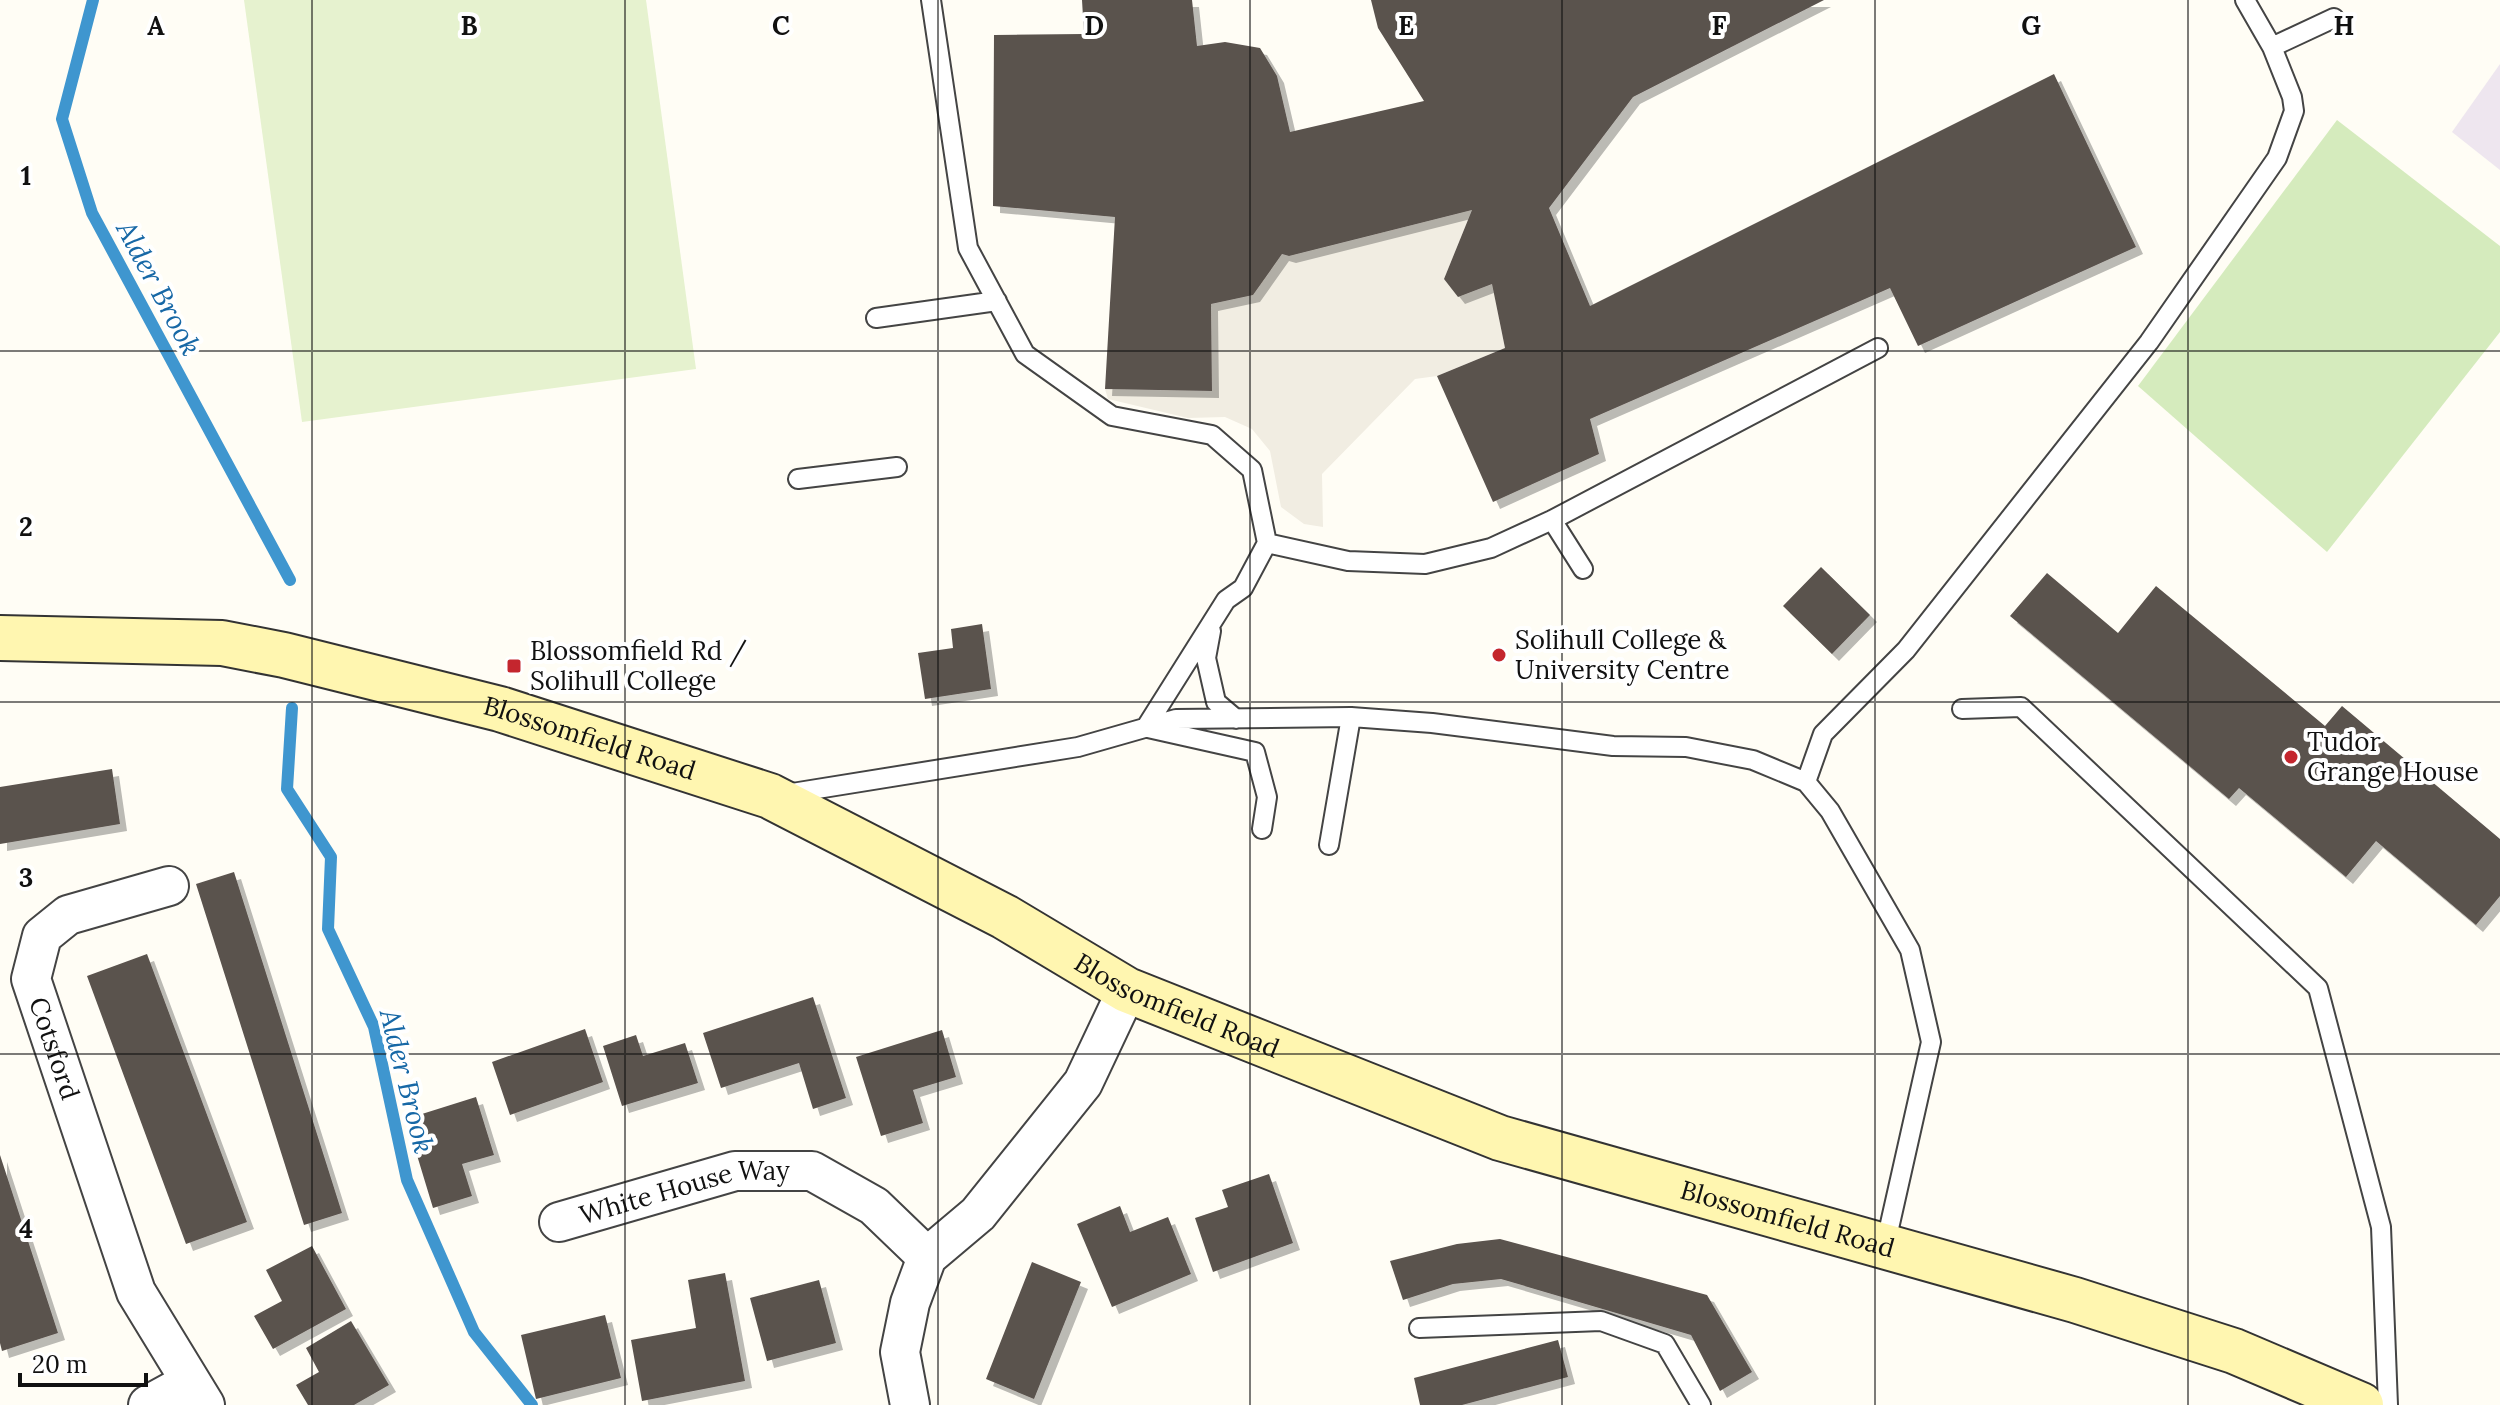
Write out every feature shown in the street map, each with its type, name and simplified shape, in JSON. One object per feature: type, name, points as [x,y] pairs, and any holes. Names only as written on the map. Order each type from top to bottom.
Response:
[{"type":"main road","name":"Blossomfield Road","points":[[0,638],[222,643],[284,655],[500,709],[770,796],[1005,917],[1127,990],[1500,1138],[2075,1300],[2234,1351],[2361,1405]]},
{"type":"street","name":"Cotsford","points":[[169,886],[68,915],[42,936],[31,979],[136,1292],[198,1394]]},
{"type":"street","points":[[910,1405],[900,1352],[910,1303],[927,1257],[978,1214],[1083,1083],[1127,990]]},
{"type":"street","name":"White House Way","points":[[559,1222],[735,1171],[812,1171],[874,1206],[927,1257]]},
{"type":"street","points":[[148,1405],[198,1394]]},
{"type":"lane","points":[[931,0],[968,248],[1025,354],[1112,416],[1212,435],[1252,470],[1267,543],[1243,588],[1226,600],[1146,727]]},
{"type":"lane","points":[[1806,782],[1823,734],[1906,650],[2149,342],[2277,158],[2294,111],[2272,47],[2245,0]]},
{"type":"lane","points":[[2272,47],[2334,18]]},
{"type":"lane","points":[[876,318],[997,301]]},
{"type":"lane","points":[[1267,543],[1348,561],[1425,564],[1491,548],[1552,520],[1878,348]]},
{"type":"lane","points":[[798,479],[897,467]]},
{"type":"lane","points":[[1552,520],[1583,569]]},
{"type":"lane","points":[[1213,621],[1206,658],[1216,702],[1236,719]]},
{"type":"lane","points":[[1962,709],[2021,707],[2318,988],[2381,1227],[2388,1405]]},
{"type":"lane","points":[[1329,845],[1351,717]]},
{"type":"lane","points":[[770,796],[1078,747],[1176,719],[1351,717],[1432,723],[1613,746],[1686,747],[1753,760],[1806,782],[1830,811],[1910,950],[1931,1042],[1885,1246]]},
{"type":"lane","points":[[1146,727],[1255,752],[1267,797],[1262,829]]},
{"type":"lane","points":[[1419,1328],[1601,1321],[1665,1344],[1701,1405]]},
{"type":"shaded area","points":[[2500,64],[2500,170],[2452,132]]},
{"type":"shaded area","points":[[1472,210],[1444,279],[1458,297],[1492,284],[1505,348],[1437,376],[1415,379],[1322,474],[1323,527],[1304,524],[1281,507],[1270,451],[1252,429],[1225,417],[1188,418],[1108,399],[1105,389],[1212,391],[1211,304],[1251,295],[1282,254],[1289,256]]},
{"type":"green space","points":[[244,0],[646,0],[696,369],[302,422]]},
{"type":"green space","points":[[2337,120],[2500,246],[2500,332],[2327,552],[2138,386]]},
{"type":"building","points":[[1082,0],[1192,0],[1197,46],[1225,42],[1260,48],[1277,76],[1290,132],[1424,101],[1378,28],[1371,0],[1824,0],[1633,97],[1549,208],[1590,306],[2054,74],[2136,247],[1918,346],[1890,288],[1590,419],[1599,454],[1493,502],[1437,376],[1505,348],[1492,284],[1458,297],[1444,279],[1472,210],[1289,256],[1282,254],[1253,295],[1211,304],[1212,391],[1105,389],[1115,217],[993,206],[994,35],[1084,34]]},
{"type":"building","points":[[1821,567],[1870,615],[1832,654],[1783,606]]},
{"type":"building","name":"Tudor Grange House","points":[[2047,573],[2118,633],[2156,586],[2325,726],[2342,706],[2500,839],[2500,896],[2476,925],[2376,841],[2346,877],[2239,788],[2229,799],[2010,616]]},
{"type":"building","points":[[982,624],[991,689],[925,699],[918,653],[953,648],[951,629]]},
{"type":"building","points":[[112,769],[120,824],[0,844],[0,787]]},
{"type":"building","points":[[234,872],[342,1213],[304,1225],[196,884]]},
{"type":"building","points":[[147,954],[247,1222],[186,1244],[87,976]]},
{"type":"building","points":[[813,997],[846,1098],[813,1109],[799,1063],[721,1088],[703,1033]]},
{"type":"building","points":[[585,1029],[603,1082],[510,1115],[492,1062]]},
{"type":"building","points":[[942,1030],[956,1077],[913,1090],[923,1123],[881,1136],[856,1057]]},
{"type":"building","points":[[636,1035],[643,1056],[685,1043],[698,1083],[622,1106],[603,1046]]},
{"type":"building","points":[[476,1097],[494,1155],[462,1164],[472,1196],[433,1208],[406,1119]]},
{"type":"building","points":[[0,1155],[58,1333],[2,1351],[0,1343]]},
{"type":"building","points":[[1269,1174],[1293,1243],[1213,1272],[1195,1218],[1228,1207],[1222,1190]]},
{"type":"building","points":[[1120,1206],[1130,1232],[1168,1217],[1191,1274],[1112,1307],[1077,1224]]},
{"type":"building","points":[[1500,1239],[1707,1295],[1752,1372],[1720,1391],[1691,1335],[1501,1279],[1453,1284],[1403,1300],[1390,1261],[1457,1244]]},
{"type":"building","points":[[312,1246],[346,1309],[273,1349],[254,1316],[282,1301],[266,1270]]},
{"type":"building","points":[[1032,1262],[1081,1282],[1034,1399],[986,1379]]},
{"type":"building","points":[[725,1273],[745,1381],[642,1401],[631,1340],[696,1328],[688,1280]]},
{"type":"building","points":[[819,1280],[836,1343],[767,1361],[750,1298]]},
{"type":"building","points":[[605,1315],[621,1378],[536,1399],[521,1335]]},
{"type":"building","points":[[351,1321],[389,1385],[354,1405],[308,1405],[296,1385],[319,1372],[306,1348]]},
{"type":"building","points":[[1558,1340],[1568,1377],[1462,1405],[1420,1405],[1414,1378]]},
{"type":"waterway","name":"Alder Brook","points":[[93,0],[62,119],[92,213],[290,580]]},
{"type":"waterway","name":"Alder Brook","points":[[292,708],[287,789],[331,857],[328,929],[374,1027],[407,1180],[474,1332],[532,1405]]},
{"type":"place","name":"Solihull College & University Centre","points":[[1499,655]]},
{"type":"place","name":"Blossomfield Rd / Solihull College","points":[[514,666]]},
{"type":"place","name":"Tudor Grange House","points":[[2291,757]]}]
